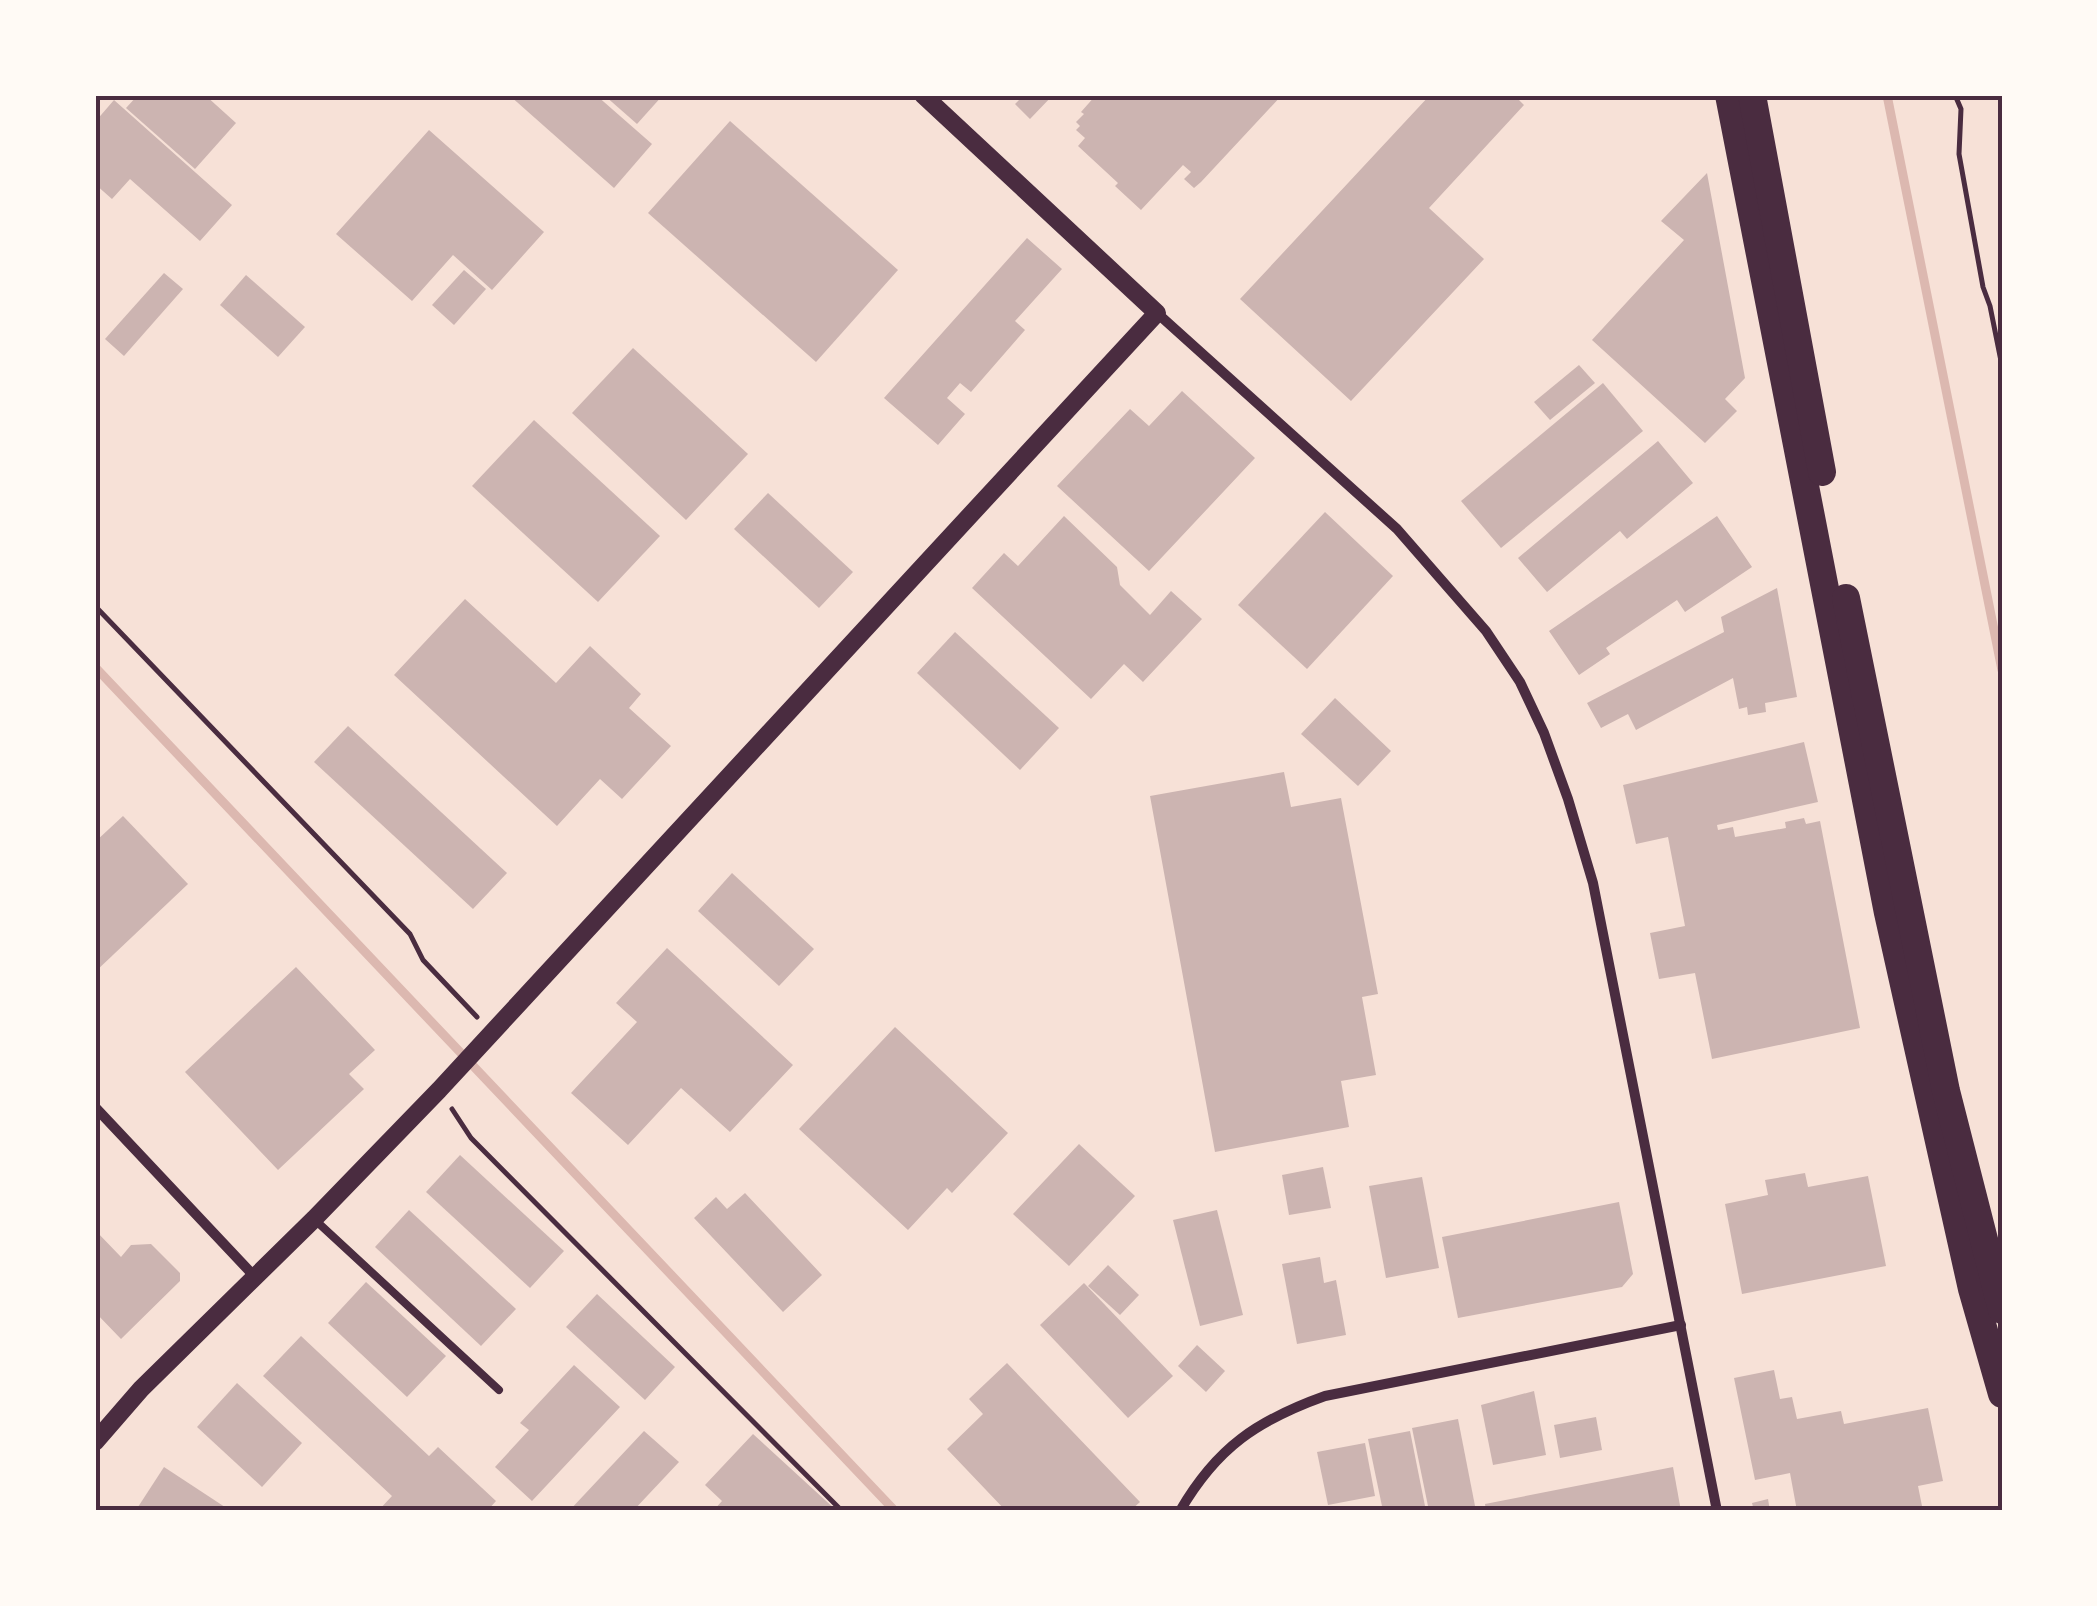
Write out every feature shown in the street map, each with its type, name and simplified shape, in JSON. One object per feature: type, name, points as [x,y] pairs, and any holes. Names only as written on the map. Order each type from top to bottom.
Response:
[{"type":"highway","points":[[1729,95],[1888,913],[1968,1270],[2002,1394]]},
{"type":"highway","points":[[1752,95],[1835,543],[1946,1091],[2002,1310]]},
{"type":"street","points":[[923,95],[1157,313],[1397,528],[1486,631],[1520,682],[1568,798],[1594,883],[1717,1511]]},
{"type":"street","points":[[95,1442],[141,1388],[314,1220],[443,1084],[1157,313]]},
{"type":"street","points":[[95,1107],[255,1277]]},
{"type":"street","points":[[1180,1511],[1212,1463],[1239,1437],[1283,1411],[1325,1396],[1681,1324]]},
{"type":"lane","points":[[314,1220],[499,1390]]},
{"type":"path","points":[[1955,95],[1961,109],[1959,154],[1982,287],[1990,306],[2002,366]]},
{"type":"path","points":[[95,606],[410,934],[423,960],[491,1032]]},
{"type":"path","points":[[443,1084],[471,1138],[842,1511]]},
{"type":"building","points":[[138,95],[205,95],[236,123],[195,169],[126,108]]},
{"type":"building","points":[[509,95],[596,95],[652,144],[614,188]]},
{"type":"building","points":[[604,95],[663,95],[637,124]]},
{"type":"building","points":[[1013,95],[1053,95],[1030,119],[1015,104],[1019,100]]},
{"type":"building","points":[[1096,95],[1282,95],[1194,188],[1184,179],[1191,172],[1183,165],[1141,210],[1078,146],[1085,138],[1076,130],[1080,126],[1076,122]]},
{"type":"building","points":[[1430,95],[1514,95],[1524,105],[1429,208],[1484,259],[1351,401],[1240,299]]},
{"type":"building","points":[[114,100],[232,205],[200,241],[130,179],[112,199],[95,184],[95,122]]},
{"type":"building","points":[[730,121],[898,270],[816,362],[648,213]]},
{"type":"building","points":[[429,130],[544,232],[492,290],[453,255],[412,301],[336,234]]},
{"type":"building","points":[[1707,173],[1745,378],[1725,399],[1737,411],[1705,443],[1592,340],[1684,240],[1661,221]]},
{"type":"building","points":[[1027,238],[1062,269],[1015,321],[1025,330],[971,392],[960,383],[947,398],[965,414],[938,445],[884,398]]},
{"type":"building","points":[[464,270],[486,289],[454,325],[432,305]]},
{"type":"building","points":[[164,273],[183,289],[124,356],[105,339]]},
{"type":"building","points":[[246,275],[305,327],[278,357],[220,305]]},
{"type":"building","points":[[633,348],[748,454],[686,520],[572,413]]},
{"type":"building","points":[[1579,365],[1595,383],[1550,420],[1534,402]]},
{"type":"building","points":[[1603,383],[1643,431],[1501,548],[1461,501]]},
{"type":"building","points":[[1182,391],[1255,458],[1149,571],[1057,486],[1130,409],[1149,426]]},
{"type":"building","points":[[534,420],[660,536],[598,602],[472,486]]},
{"type":"building","points":[[1658,441],[1693,483],[1627,539],[1620,531],[1547,592],[1518,558]]},
{"type":"building","points":[[768,493],[853,572],[819,608],[734,529]]},
{"type":"building","points":[[1325,512],[1393,576],[1307,669],[1238,605]]},
{"type":"building","points":[[1064,516],[1117,567],[1120,585],[1150,615],[1171,591],[1202,619],[1143,682],[1124,664],[1091,699],[972,588],[1004,553],[1018,566]]},
{"type":"building","points":[[1717,516],[1752,567],[1685,612],[1677,600],[1606,648],[1610,654],[1579,675],[1549,631]]},
{"type":"building","points":[[1777,588],[1797,697],[1765,703],[1766,712],[1748,715],[1747,707],[1739,709],[1733,678],[1636,730],[1628,714],[1601,728],[1587,703],[1724,632],[1721,617]]},
{"type":"building","points":[[465,599],[556,683],[590,646],[641,694],[629,708],[671,746],[622,799],[600,779],[557,826],[394,675]]},
{"type":"building","points":[[955,632],[1059,728],[1020,770],[917,673]]},
{"type":"building","points":[[1335,698],[1391,751],[1358,786],[1301,734]]},
{"type":"building","points":[[348,726],[507,873],[473,909],[314,762]]},
{"type":"building","points":[[1804,742],[1818,802],[1717,825],[1718,830],[1733,827],[1735,837],[1786,828],[1785,822],[1804,818],[1806,824],[1820,821],[1860,1028],[1712,1059],[1695,973],[1659,979],[1650,933],[1685,926],[1668,837],[1636,844],[1623,785]]},
{"type":"building","points":[[1284,772],[1291,807],[1341,798],[1378,994],[1362,997],[1376,1075],[1341,1081],[1349,1127],[1215,1152],[1150,796]]},
{"type":"building","points":[[123,816],[188,884],[95,972],[95,842]]},
{"type":"building","points":[[732,873],[814,949],[779,986],[698,911]]},
{"type":"building","points":[[667,948],[793,1065],[730,1132],[681,1088],[628,1145],[571,1093],[637,1022],[616,1003]]},
{"type":"building","points":[[296,967],[375,1050],[349,1074],[364,1089],[278,1170],[185,1072]]},
{"type":"building","points":[[895,1027],[1008,1133],[952,1193],[947,1188],[908,1230],[799,1129]]},
{"type":"building","points":[[1079,1144],[1135,1196],[1069,1266],[1013,1214]]},
{"type":"building","points":[[460,1155],[564,1251],[530,1288],[426,1192]]},
{"type":"building","points":[[1323,1167],[1331,1208],[1289,1215],[1282,1175]]},
{"type":"building","points":[[1805,1173],[1808,1187],[1868,1176],[1886,1266],[1742,1294],[1725,1204],[1768,1195],[1765,1180]]},
{"type":"building","points":[[1422,1177],[1439,1268],[1386,1278],[1369,1186]]},
{"type":"building","points":[[745,1193],[822,1275],[783,1312],[694,1218],[716,1197],[727,1209]]},
{"type":"building","points":[[1619,1202],[1633,1274],[1622,1287],[1458,1318],[1442,1237]]},
{"type":"building","points":[[409,1210],[516,1309],[481,1346],[375,1247]]},
{"type":"building","points":[[1217,1210],[1243,1315],[1200,1326],[1173,1220]]},
{"type":"building","points":[[95,1230],[121,1257],[131,1245],[151,1244],[180,1273],[180,1281],[121,1339],[95,1312]]},
{"type":"building","points":[[1320,1257],[1324,1283],[1336,1280],[1346,1335],[1297,1344],[1282,1264]]},
{"type":"building","points":[[1108,1265],[1139,1295],[1120,1315],[1088,1286]]},
{"type":"building","points":[[366,1282],[446,1356],[407,1397],[328,1323]]},
{"type":"building","points":[[1084,1283],[1173,1376],[1128,1418],[1040,1325]]},
{"type":"building","points":[[597,1294],[675,1367],[645,1400],[566,1327]]},
{"type":"building","points":[[301,1336],[429,1456],[438,1447],[496,1501],[487,1511],[378,1511],[392,1496],[263,1376]]},
{"type":"building","points":[[1197,1345],[1225,1371],[1206,1392],[1178,1366]]},
{"type":"building","points":[[1007,1363],[1140,1502],[1130,1511],[1006,1511],[947,1449],[983,1414],[969,1399]]},
{"type":"building","points":[[574,1365],[620,1407],[532,1501],[495,1467],[529,1430],[520,1423]]},
{"type":"building","points":[[1774,1370],[1780,1399],[1792,1397],[1797,1419],[1841,1411],[1844,1424],[1928,1408],[1943,1481],[1918,1486],[1923,1511],[1797,1511],[1790,1473],[1755,1480],[1734,1378]]},
{"type":"building","points":[[237,1383],[302,1443],[262,1487],[197,1427]]},
{"type":"building","points":[[1534,1391],[1546,1455],[1493,1465],[1481,1405]]},
{"type":"building","points":[[1596,1417],[1602,1450],[1560,1458],[1554,1425]]},
{"type":"building","points":[[1458,1419],[1476,1511],[1429,1511],[1412,1428]]},
{"type":"building","points":[[644,1431],[679,1462],[633,1511],[569,1511]]},
{"type":"building","points":[[1410,1431],[1426,1511],[1383,1511],[1368,1439]]},
{"type":"building","points":[[753,1434],[837,1511],[713,1511],[722,1501],[705,1485]]},
{"type":"building","points":[[1365,1443],[1375,1496],[1328,1505],[1317,1452]]},
{"type":"building","points":[[164,1467],[231,1511],[144,1511],[138,1507]]},
{"type":"building","points":[[1673,1467],[1681,1511],[1486,1511],[1485,1504]]},
{"type":"building","points":[[1768,1499],[1770,1511],[1754,1511],[1752,1503]]},
{"type":"waterway","points":[[1887,95],[2002,670]]},
{"type":"waterway","points":[[95,667],[895,1511]]}]
